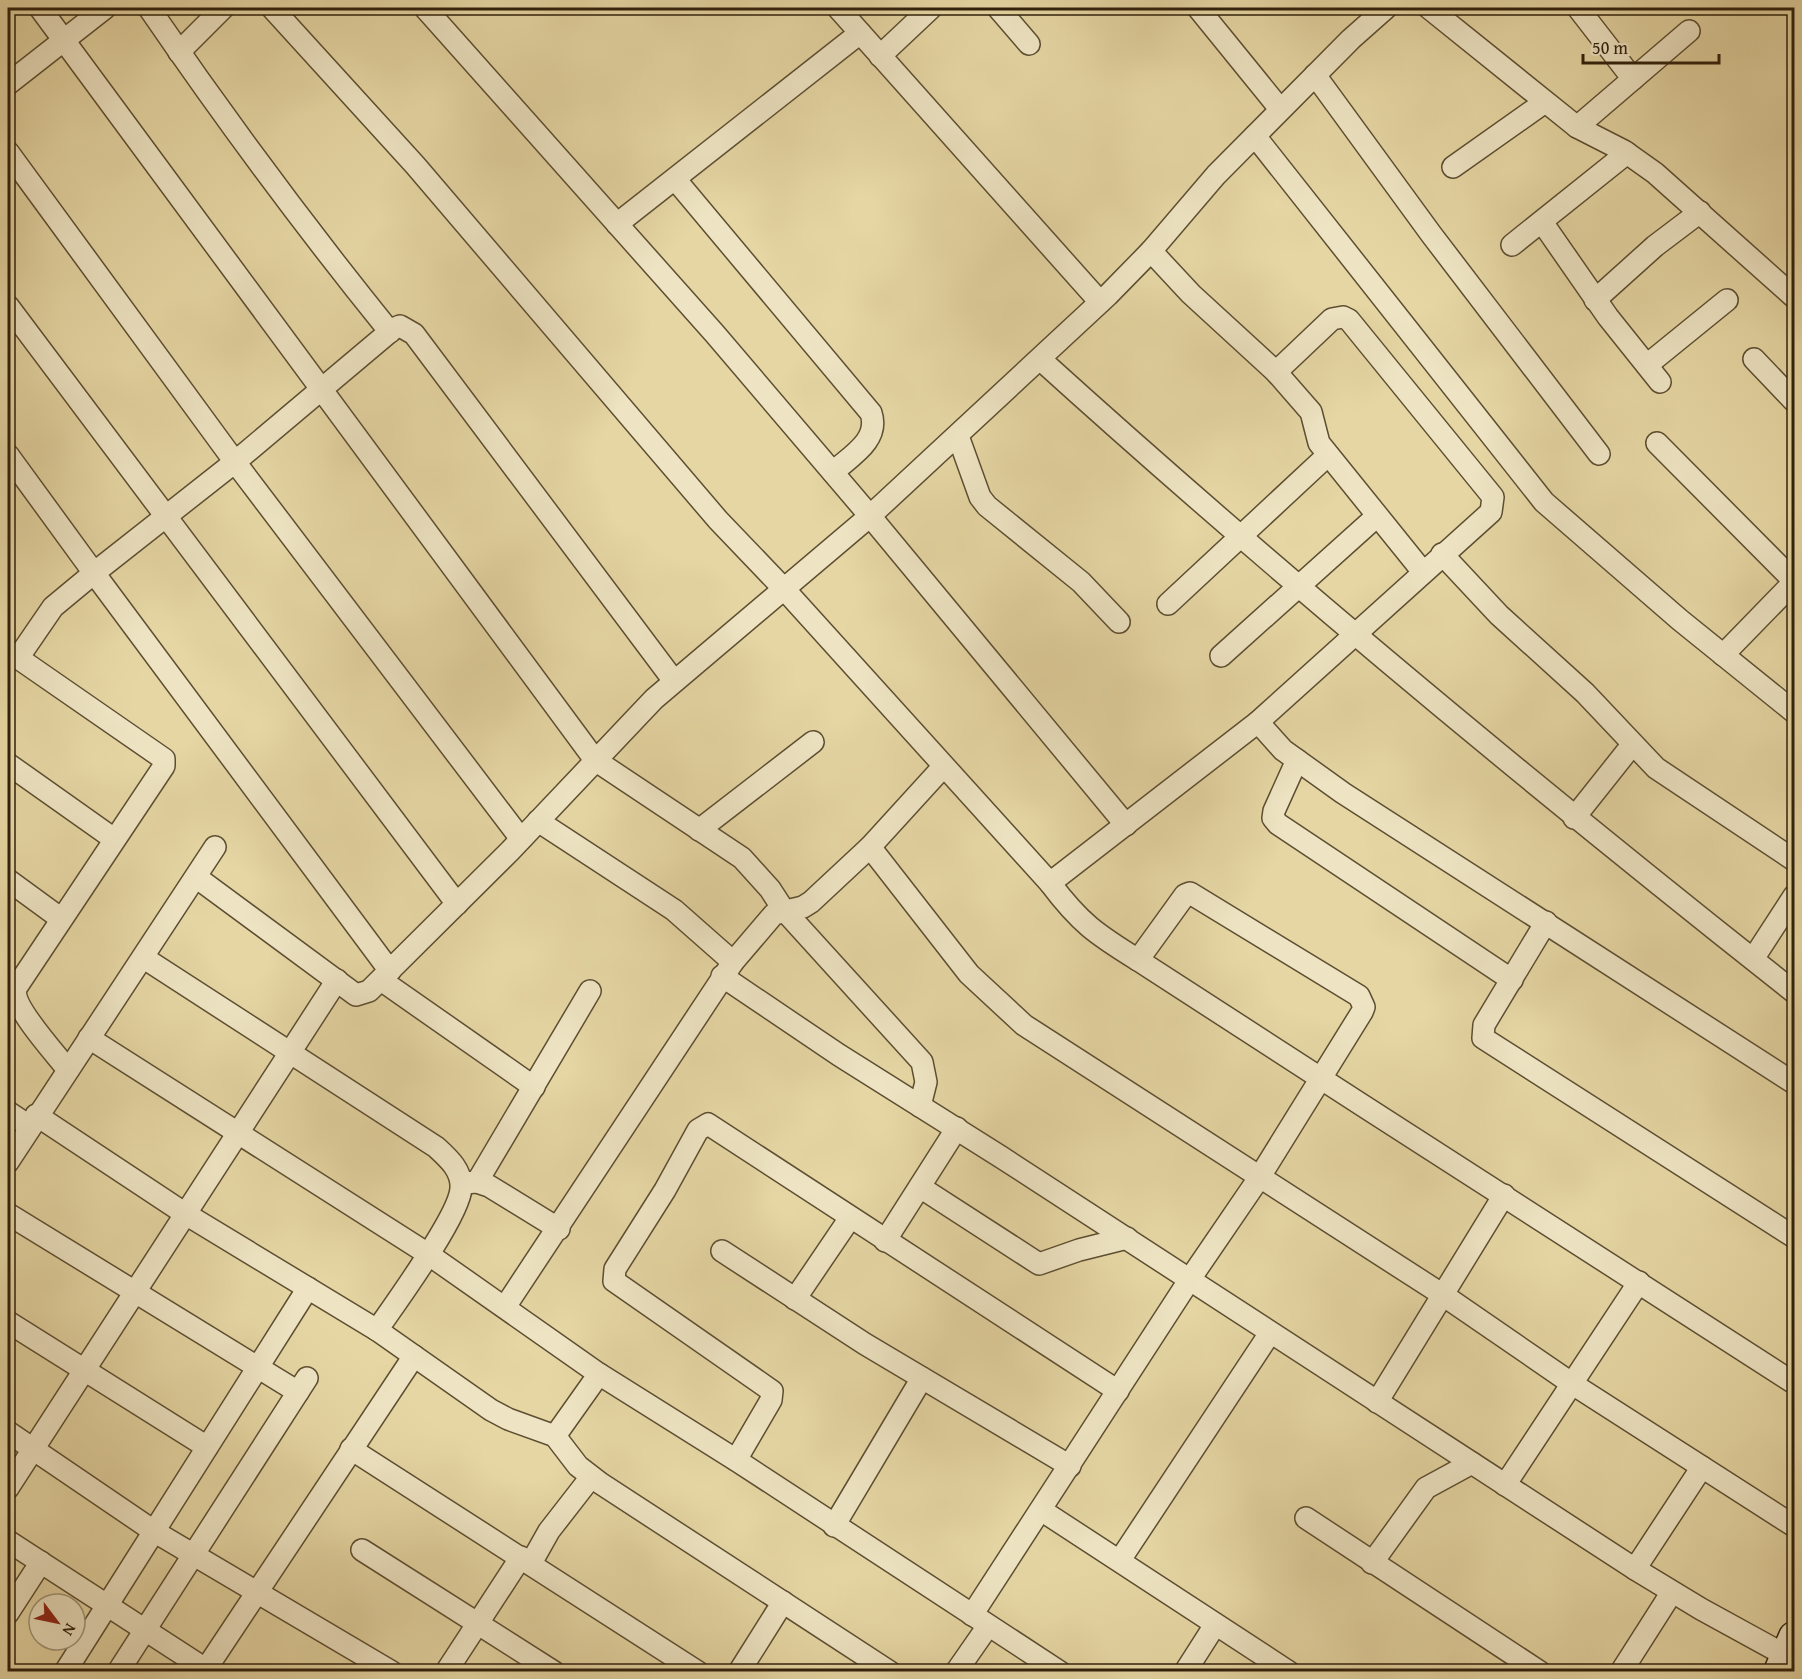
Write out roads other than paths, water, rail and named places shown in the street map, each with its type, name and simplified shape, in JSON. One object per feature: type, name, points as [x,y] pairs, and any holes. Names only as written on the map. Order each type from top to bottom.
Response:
[{"type":"street","points":[[40,8],[595,760],[742,858],[765,882],[783,909],[922,1062],[926,1082],[920,1106]]},
{"type":"street","points":[[8,84],[105,8]]},
{"type":"street","points":[[149,8],[313,236],[390,332]]},
{"type":"street","points":[[179,52],[223,8]]},
{"type":"street","points":[[272,8],[415,165],[718,520],[785,590],[1050,883],[1084,924],[1794,1383]]},
{"type":"street","points":[[425,8],[833,472],[1126,825]]},
{"type":"street","points":[[838,8],[1100,302]]},
{"type":"street","points":[[880,56],[931,8]]},
{"type":"street","points":[[998,8],[1029,44]]},
{"type":"street","points":[[1198,8],[1280,109]]},
{"type":"street","points":[[195,877],[360,996],[386,975],[457,904],[674,681],[785,590],[870,516],[1100,302],[1280,109],[1386,8]]},
{"type":"street","points":[[1429,8],[1577,127],[1627,153],[1655,173],[1794,297]]},
{"type":"street","points":[[1578,8],[1633,79]]},
{"type":"street","points":[[1577,127],[1689,31]]},
{"type":"street","points":[[617,224],[860,33]]},
{"type":"street","points":[[1315,75],[1431,234],[1599,454]]},
{"type":"street","points":[[1453,167],[1545,102]]},
{"type":"street","points":[[1255,136],[1544,502],[1724,656],[1794,712]]},
{"type":"street","points":[[8,152],[235,462],[521,839]]},
{"type":"street","points":[[1512,245],[1627,153]]},
{"type":"street","points":[[675,179],[871,413],[874,423],[868,441],[833,472]]},
{"type":"street","points":[[1595,300],[1655,246],[1700,212]]},
{"type":"street","points":[[1542,222],[1595,300],[1660,382]]},
{"type":"street","points":[[1150,251],[1191,294],[1276,372],[1311,412],[1315,420],[1316,437],[1423,572]]},
{"type":"street","points":[[1647,365],[1727,300]]},
{"type":"street","points":[[8,306],[457,904]]},
{"type":"street","points":[[1050,883],[1258,722],[1491,512],[1493,497],[1354,326],[1343,317],[1332,319],[1276,372]]},
{"type":"street","points":[[68,1070],[11,995],[60,918],[164,766],[164,759],[13,654],[53,607],[324,390],[390,332],[400,326],[414,334],[674,681]]},
{"type":"street","points":[[1754,358],[1794,401]]},
{"type":"street","points":[[1040,359],[1240,538],[1354,635],[1574,818],[1794,992]]},
{"type":"street","points":[[958,436],[980,496],[987,506],[1081,582],[1119,622]]},
{"type":"street","points":[[1657,443],[1794,582],[1724,656]]},
{"type":"street","points":[[1168,604],[1328,454]]},
{"type":"street","points":[[8,455],[17,481],[94,573],[386,975],[534,1087]]},
{"type":"street","points":[[1221,656],[1377,516]]},
{"type":"street","points":[[1442,554],[1499,615],[1604,713],[1632,745],[1673,782],[1794,860]]},
{"type":"street","points":[[1258,722],[1297,760],[1343,793],[1794,1083]]},
{"type":"street","points":[[699,830],[813,742]]},
{"type":"street","points":[[1574,818],[1632,745]]},
{"type":"street","points":[[1297,760],[1274,811],[1273,818],[1278,824],[1512,980]]},
{"type":"street","points":[[8,764],[114,839]]},
{"type":"street","points":[[505,1307],[727,969],[766,922],[783,909],[803,907],[811,902],[870,847],[943,767]]},
{"type":"street","points":[[538,822],[674,910],[727,969],[839,1055],[957,1128],[1635,1569],[1788,1656]]},
{"type":"street","points":[[8,1162],[33,1120],[144,958],[215,847]]},
{"type":"street","points":[[870,847],[969,974],[1024,1026],[1443,1295],[1571,1383],[1794,1526]]},
{"type":"street","points":[[8,880],[60,918]]},
{"type":"street","points":[[956,1671],[980,1620],[1041,1510],[1190,1279],[1259,1178],[1362,1012],[1363,1001],[1359,996],[1190,893],[1185,895],[1138,960]]},
{"type":"street","points":[[1753,959],[1794,896]]},
{"type":"street","points":[[1546,922],[1485,1025],[1484,1038],[1488,1043],[1794,1237]]},
{"type":"street","points":[[144,958],[436,1147],[469,1183],[499,1191],[558,1229]]},
{"type":"street","points":[[8,1488],[337,980]]},
{"type":"street","points":[[377,1330],[428,1254],[469,1183],[534,1087],[590,991]]},
{"type":"street","points":[[89,1038],[236,1134],[428,1254],[599,1374],[736,1460],[1054,1670]]},
{"type":"street","points":[[8,1112],[33,1120],[377,1330],[508,1419],[555,1436],[578,1466],[591,1477],[783,1602],[860,1663],[890,1671]]},
{"type":"street","points":[[736,1460],[771,1400],[772,1391],[768,1385],[617,1286],[614,1281],[615,1269],[665,1190],[699,1130],[708,1124],[1118,1391]]},
{"type":"street","points":[[885,1241],[957,1128]]},
{"type":"street","points":[[920,1186],[1035,1263],[1045,1264],[1079,1250],[1127,1238]]},
{"type":"street","points":[[1377,1402],[1504,1195]]},
{"type":"street","points":[[8,1214],[257,1368],[302,1385],[195,1556],[118,1671]]},
{"type":"street","points":[[795,1299],[850,1218]]},
{"type":"street","points":[[722,1251],[922,1378],[1070,1466]]},
{"type":"street","points":[[1505,1485],[1639,1282]]},
{"type":"street","points":[[65,1671],[308,1288]]},
{"type":"street","points":[[8,1322],[207,1447]]},
{"type":"street","points":[[1120,1560],[1270,1333]]},
{"type":"street","points":[[8,1541],[207,1670],[414,1356]]},
{"type":"street","points":[[555,1436],[599,1374]]},
{"type":"street","points":[[834,1526],[922,1378]]},
{"type":"street","points":[[8,1432],[155,1532],[392,1671]]},
{"type":"street","points":[[351,1449],[698,1671]]},
{"type":"street","points":[[1372,1563],[1426,1488],[1472,1463]]},
{"type":"street","points":[[1635,1569],[1702,1467]]},
{"type":"street","points":[[446,1671],[477,1623],[591,1477]]},
{"type":"street","points":[[1041,1510],[1289,1671]]},
{"type":"street","points":[[1306,1518],[1540,1671]]},
{"type":"street","points":[[362,1551],[554,1671]]},
{"type":"street","points":[[8,1613],[41,1562]]},
{"type":"street","points":[[1621,1671],[1672,1592]]},
{"type":"street","points":[[739,1671],[783,1602]]},
{"type":"street","points":[[1185,1671],[1215,1625]]}]
